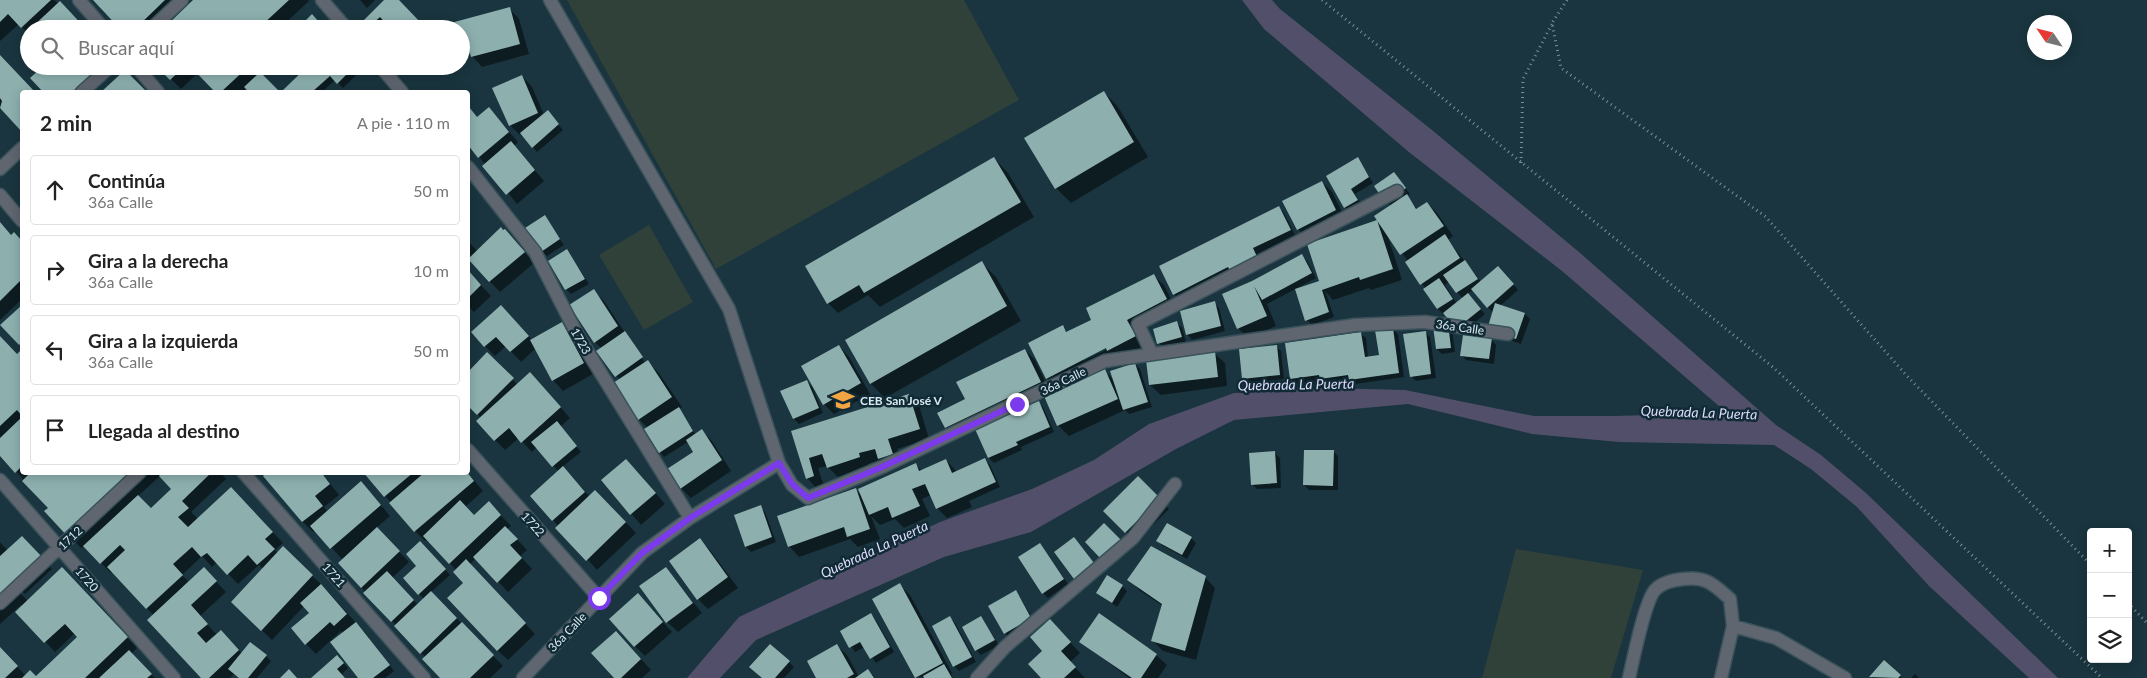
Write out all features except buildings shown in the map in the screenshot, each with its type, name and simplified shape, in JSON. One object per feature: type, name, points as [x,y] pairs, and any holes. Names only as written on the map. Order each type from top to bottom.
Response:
[{"type":"street","points":[[79,0],[96,20]]},
{"type":"street","points":[[161,20],[182,0]]},
{"type":"street","points":[[322,0],[339,20]]},
{"type":"street","points":[[550,0],[729,309],[779,463]]},
{"type":"street","points":[[84,90],[101,75]]},
{"type":"street","points":[[144,75],[156,90]]},
{"type":"street","points":[[388,75],[400,90]]},
{"type":"street","points":[[0,169],[20,150]]},
{"type":"street","name":"1723","points":[[470,170],[535,252],[578,336],[690,518]]},
{"type":"street","points":[[1152,354],[1138,324],[1397,191]]},
{"type":"street","points":[[0,195],[20,219]]},
{"type":"street","name":"36a Calle","points":[[523,678],[642,553],[690,518],[779,463],[792,484],[808,498],[882,467],[1105,360],[1355,324],[1425,322],[1508,334]]},
{"type":"street","name":"1722","points":[[470,452],[599,598]]},
{"type":"street","name":"1712","points":[[0,603],[137,475]]},
{"type":"street","name":"1721","points":[[247,475],[424,678]]},
{"type":"street","name":"1720","points":[[0,480],[174,678]]},
{"type":"street","points":[[977,678],[1005,647],[1133,538],[1175,484]]},
{"type":"street","points":[[1629,678],[1646,612],[1655,590],[1668,581],[1690,578],[1710,582],[1730,599],[1733,626],[1721,678]]},
{"type":"street","points":[[1733,626],[1776,638],[1845,678]]},
{"type":"path","points":[[1322,0],[1774,368],[2102,678]]},
{"type":"path","points":[[1521,163],[1524,79],[1552,23],[1567,0]]},
{"type":"path","points":[[1552,23],[1561,68],[1766,218],[1907,376],[2087,561]]},
{"type":"path","points":[[2132,607],[2147,622]]},
{"type":"green space","points":[[567,0],[964,0],[1019,100],[716,269]]},
{"type":"green space","points":[[649,225],[693,302],[644,330],[599,255]]},
{"type":"green space","points":[[1516,549],[1643,570],[1611,678],[1482,678]]},
{"type":"shaded area","points":[[1242,0],[1272,0],[1280,9],[1432,130],[1579,252],[1776,425],[1821,455],[1866,493],[2058,678],[2029,678],[1929,586],[1857,507],[1811,469],[1774,445],[1619,442],[1532,434],[1408,404],[1234,420],[1176,449],[1031,532],[944,557],[756,640],[720,678],[687,678],[739,617],[940,522],[1032,489],[1094,460],[1149,424],[1234,393],[1325,388],[1405,390],[1534,416],[1727,413],[1562,271],[1410,153],[1264,29]]},
{"type":"place","name":"CEB San José V","points":[[843,400]]},
{"type":"route","points":[[599,598],[642,553],[690,518],[779,463],[792,484],[808,498],[882,467],[1017,404]]},
{"type":"water label","name":"Quebrada La Puerta","points":[[1296,384]]},
{"type":"water label","name":"Quebrada La Puerta","points":[[1699,412]]},
{"type":"water label","name":"Quebrada La Puerta","points":[[874,549]]}]
